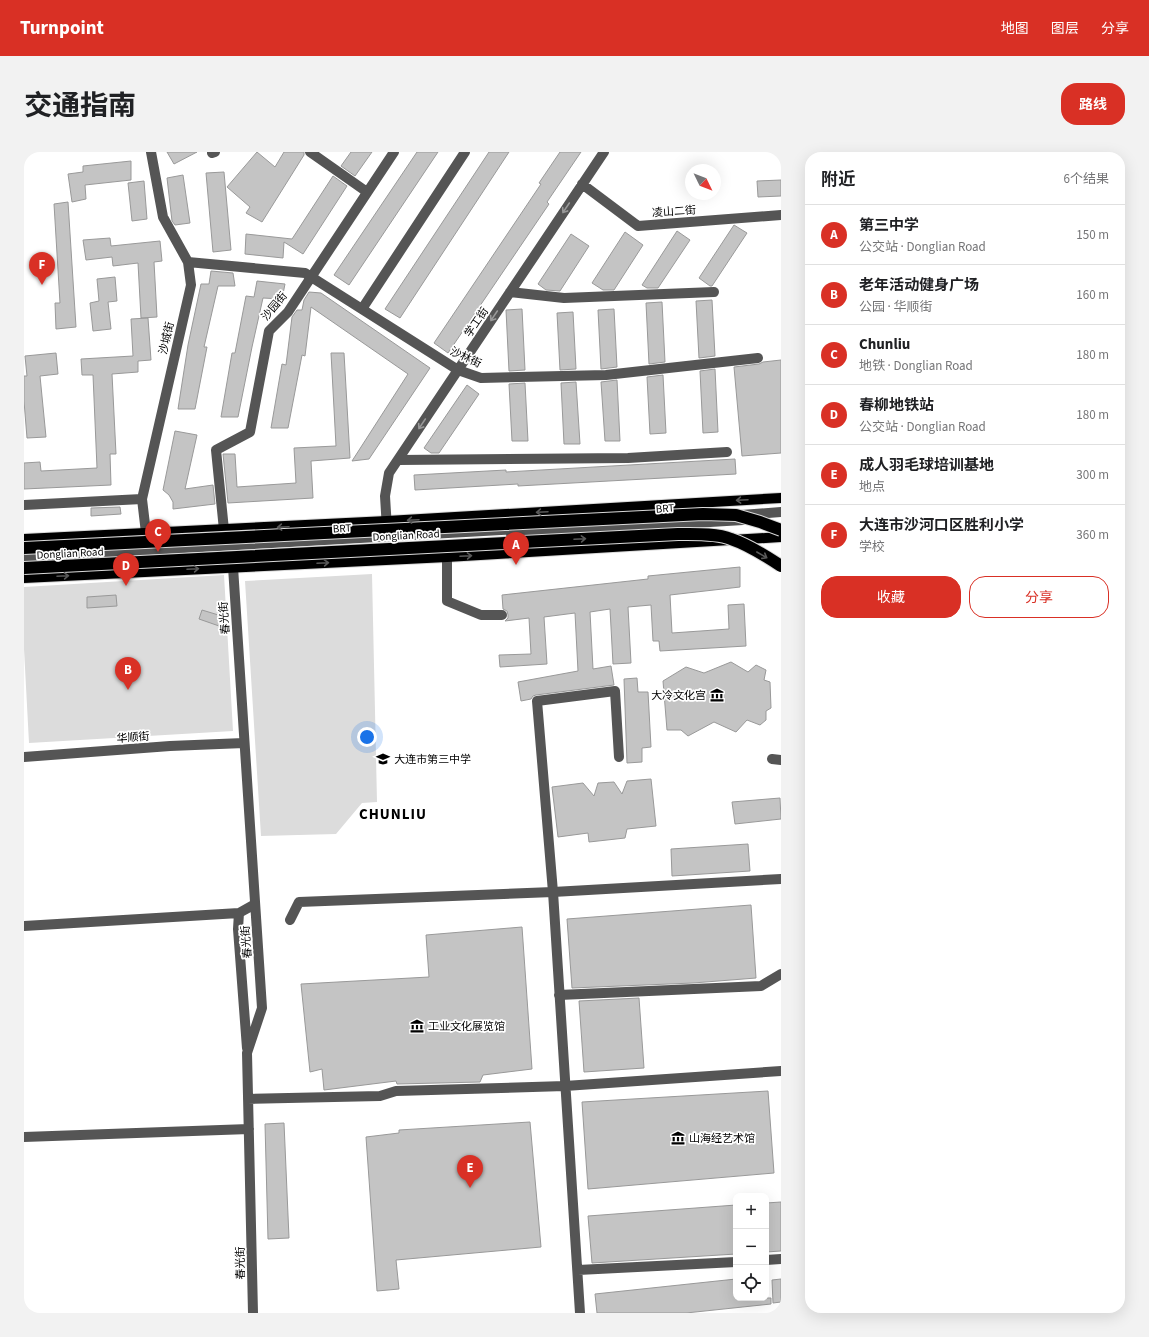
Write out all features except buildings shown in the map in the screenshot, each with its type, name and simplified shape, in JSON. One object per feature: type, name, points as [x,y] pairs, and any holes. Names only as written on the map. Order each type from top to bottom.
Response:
[{"type":"highway","name":"Donglian Road","points":[[24,548],[703,514],[736,515],[781,530]]},
{"type":"highway","name":"Donglian Road","points":[[24,568],[678,534],[707,535],[730,538],[781,566]]},
{"type":"main road","points":[[24,539],[224,530],[781,498]]},
{"type":"main road","points":[[24,578],[447,557],[781,537]]},
{"type":"street","name":"沙城街","points":[[146,533],[142,499],[191,285],[188,262],[163,217],[151,152]]},
{"type":"street","points":[[310,152],[367,192]]},
{"type":"street","name":"沙园街","points":[[224,530],[216,450],[250,432],[270,331],[288,312],[394,152]]},
{"type":"street","points":[[362,309],[465,152]]},
{"type":"street","name":"学工街","points":[[386,560],[387,521],[385,496],[389,473],[604,152]]},
{"type":"street","name":"凌山二街","points":[[582,184],[638,226],[781,215]]},
{"type":"street","name":"沙林街","points":[[188,262],[305,274],[458,370],[480,378],[606,375],[758,358]]},
{"type":"street","points":[[510,292],[564,298],[714,292]]},
{"type":"street","points":[[398,460],[628,458],[727,452]]},
{"type":"street","points":[[24,505],[142,499]]},
{"type":"street","name":"BRT","points":[[24,560],[387,539],[781,512]]},
{"type":"street","name":"BRT","points":[[24,557],[781,518]]},
{"type":"street","points":[[447,557],[447,601],[481,615],[502,615]]},
{"type":"street","name":"春光街","points":[[233,567],[262,1008],[247,1053],[253,1313]]},
{"type":"street","points":[[580,1313],[553,892],[537,701],[615,691],[619,757]]},
{"type":"street","name":"华顺街","points":[[24,757],[170,746],[244,743]]},
{"type":"street","points":[[290,920],[299,902],[553,892],[781,880]]},
{"type":"street","points":[[24,926],[239,913],[255,904]]},
{"type":"street","points":[[239,913],[238,929],[247,1053]]},
{"type":"street","points":[[559,995],[761,986],[781,974]]},
{"type":"street","points":[[248,1099],[380,1096],[396,1091],[565,1086],[781,1071]]},
{"type":"street","points":[[24,1137],[249,1129]]},
{"type":"street","points":[[769,1260],[781,1259]]},
{"type":"street","points":[[578,1270],[733,1262]]},
{"type":"shaded area","points":[[372,574],[377,802],[362,803],[336,834],[261,836],[245,581]]},
{"type":"shaded area","points":[[224,575],[233,731],[29,743],[24,649],[24,587]]},
{"type":"place","name":"大连市沙河口区胜利小学","points":[[42,285]]},
{"type":"place","name":"Chunliu","points":[[158,552]]},
{"type":"place","name":"第三中学","points":[[516,565]]},
{"type":"place","name":"春柳地铁站","points":[[126,586]]},
{"type":"place","name":"老年活动健身广场","points":[[128,690]]},
{"type":"place","name":"大冷文化宫","points":[[717,695]]},
{"type":"place","name":"大连市第三中学","points":[[383,759]]},
{"type":"place","name":"工业文化展览馆","points":[[417,1026]]},
{"type":"place","name":"山海经艺术馆","points":[[678,1138]]},
{"type":"place","name":"成人羽毛球培训基地","points":[[470,1188]]},
{"type":"district","name":"CHUNLIU","points":[[393,814]]}]
